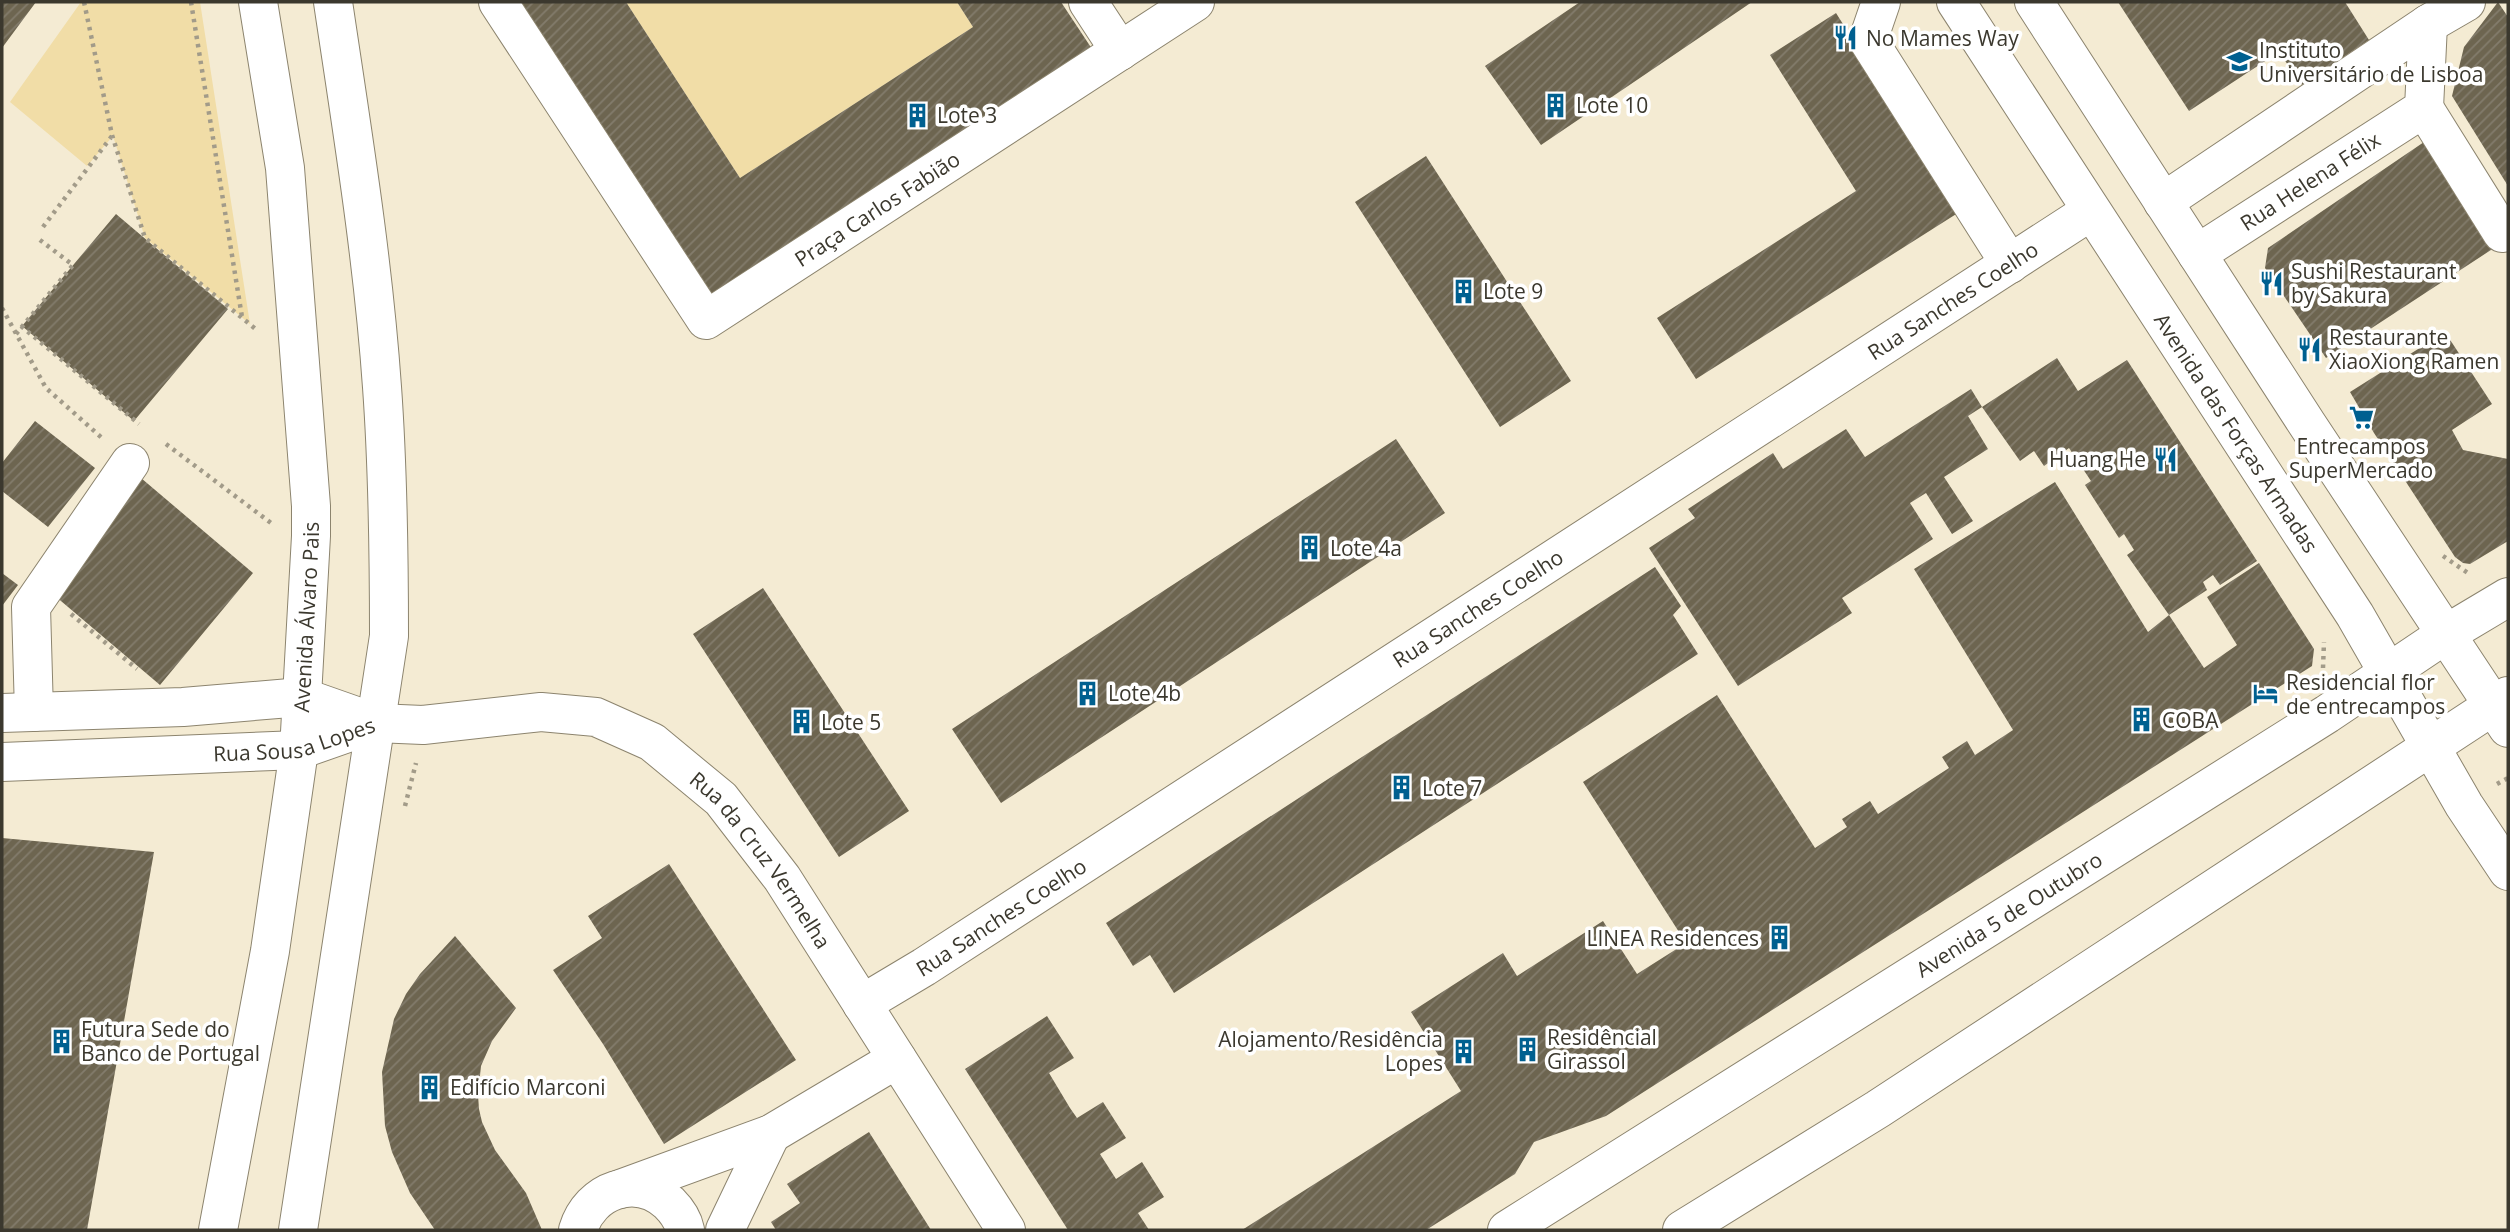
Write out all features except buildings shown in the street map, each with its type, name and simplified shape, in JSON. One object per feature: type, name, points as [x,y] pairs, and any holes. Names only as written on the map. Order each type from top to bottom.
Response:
[{"type":"street","name":"Avenida Álvaro Pais","points":[[218,1230],[270,951],[299,750],[311,506],[285,168],[258,2]]},
{"type":"street","points":[[298,1230],[389,636],[389,542],[382,387],[364,217],[333,2]]},
{"type":"street","name":"Praça Carlos Fabião","points":[[498,2],[706,320],[1195,2]]},
{"type":"street","points":[[1088,2],[1120,51]]},
{"type":"street","points":[[1881,2],[1868,40],[2010,264]]},
{"type":"street","name":"Avenida das Forças Armadas","points":[[1956,2],[2356,615],[2464,805],[2508,870]]},
{"type":"street","points":[[1682,1230],[1878,1109],[2431,747],[2503,710],[2446,635],[2034,2]]},
{"type":"street","points":[[2163,202],[2428,13],[2466,2]]},
{"type":"street","points":[[2428,13],[2424,108],[2502,233],[2508,232]]},
{"type":"street","name":"Rua Helena Félix","points":[[2197,254],[2424,108]]},
{"type":"street","name":"Rua Sanches Coelho","points":[[862,1004],[959,945],[2091,211]]},
{"type":"street","points":[[18,712],[31,607],[143,450]]},
{"type":"street","name":"Avenida 5 de Outubro","points":[[1507,1230],[2327,714],[2388,672],[2508,597]]},
{"type":"street","name":"Rua Sousa Lopes","points":[[18,712],[183,707],[302,697],[376,723]]},
{"type":"street","name":"Rua da Cruz Vermelha","points":[[376,723],[423,724],[541,712],[596,718],[652,742],[721,799],[782,878],[1006,1230]]},
{"type":"street","name":"Rua Sousa Lopes","points":[[2,762],[299,750],[376,723]]},
{"type":"street","points":[[578,1230],[582,1217],[593,1203],[607,1192],[771,1134],[897,1059]]},
{"type":"street","points":[[725,1230],[771,1134]]},
{"type":"street","points":[[620,1189],[642,1188],[660,1195],[675,1208],[685,1230]]},
{"type":"path","points":[[85,2],[113,135],[145,238],[262,334],[261,322]]},
{"type":"path","points":[[191,2],[242,317]]},
{"type":"path","points":[[43,227],[113,135]]},
{"type":"path","points":[[16,334],[73,265],[36,237]]},
{"type":"path","points":[[2,308],[46,388],[143,450],[272,524],[272,511]]},
{"type":"path","points":[[22,326],[145,429]]},
{"type":"path","points":[[2407,575],[2437,552],[2468,573],[2477,572]]},
{"type":"path","points":[[69,613],[183,707]]},
{"type":"shaded area","points":[[81,2],[200,2],[250,324],[145,238],[113,136],[87,166],[10,102]]},
{"type":"shaded area","points":[[626,2],[957,2],[973,27],[740,178]]},
{"type":"place","name":"No Mames Way","points":[[1846,38]]},
{"type":"place","name":"Instituto Universitário de Lisboa","points":[[2239,62]]},
{"type":"place","name":"Lote 10","points":[[1556,105]]},
{"type":"place","name":"Lote 3","points":[[917,115]]},
{"type":"place","name":"Sushi Restaurant by Sakura","points":[[2271,283]]},
{"type":"place","name":"Lote 9","points":[[1463,291]]},
{"type":"place","name":"Restaurante XiaoXiong Ramen","points":[[2309,349]]},
{"type":"place","name":"Entrecampos SuperMercado","points":[[2361,417]]},
{"type":"place","name":"Huang He","points":[[2166,459]]},
{"type":"place","name":"Lote 4a","points":[[1310,548]]},
{"type":"place","name":"Lote 4b","points":[[1088,693]]},
{"type":"place","name":"Residencial flor de entrecampos","points":[[2266,694]]},
{"type":"place","name":"COBA","points":[[2142,720]]},
{"type":"place","name":"Lote 5","points":[[801,722]]},
{"type":"place","name":"Lote 7","points":[[1402,788]]},
{"type":"place","name":"LINEA Residences","points":[[1779,938]]},
{"type":"place","name":"Futura Sede do Banco de Portugal","points":[[61,1041]]},
{"type":"place","name":"Residêncial Girassol","points":[[1527,1049]]},
{"type":"place","name":"Alojamento/Residência Lopes","points":[[1463,1051]]},
{"type":"place","name":"Edifício Marconi","points":[[430,1087]]}]
